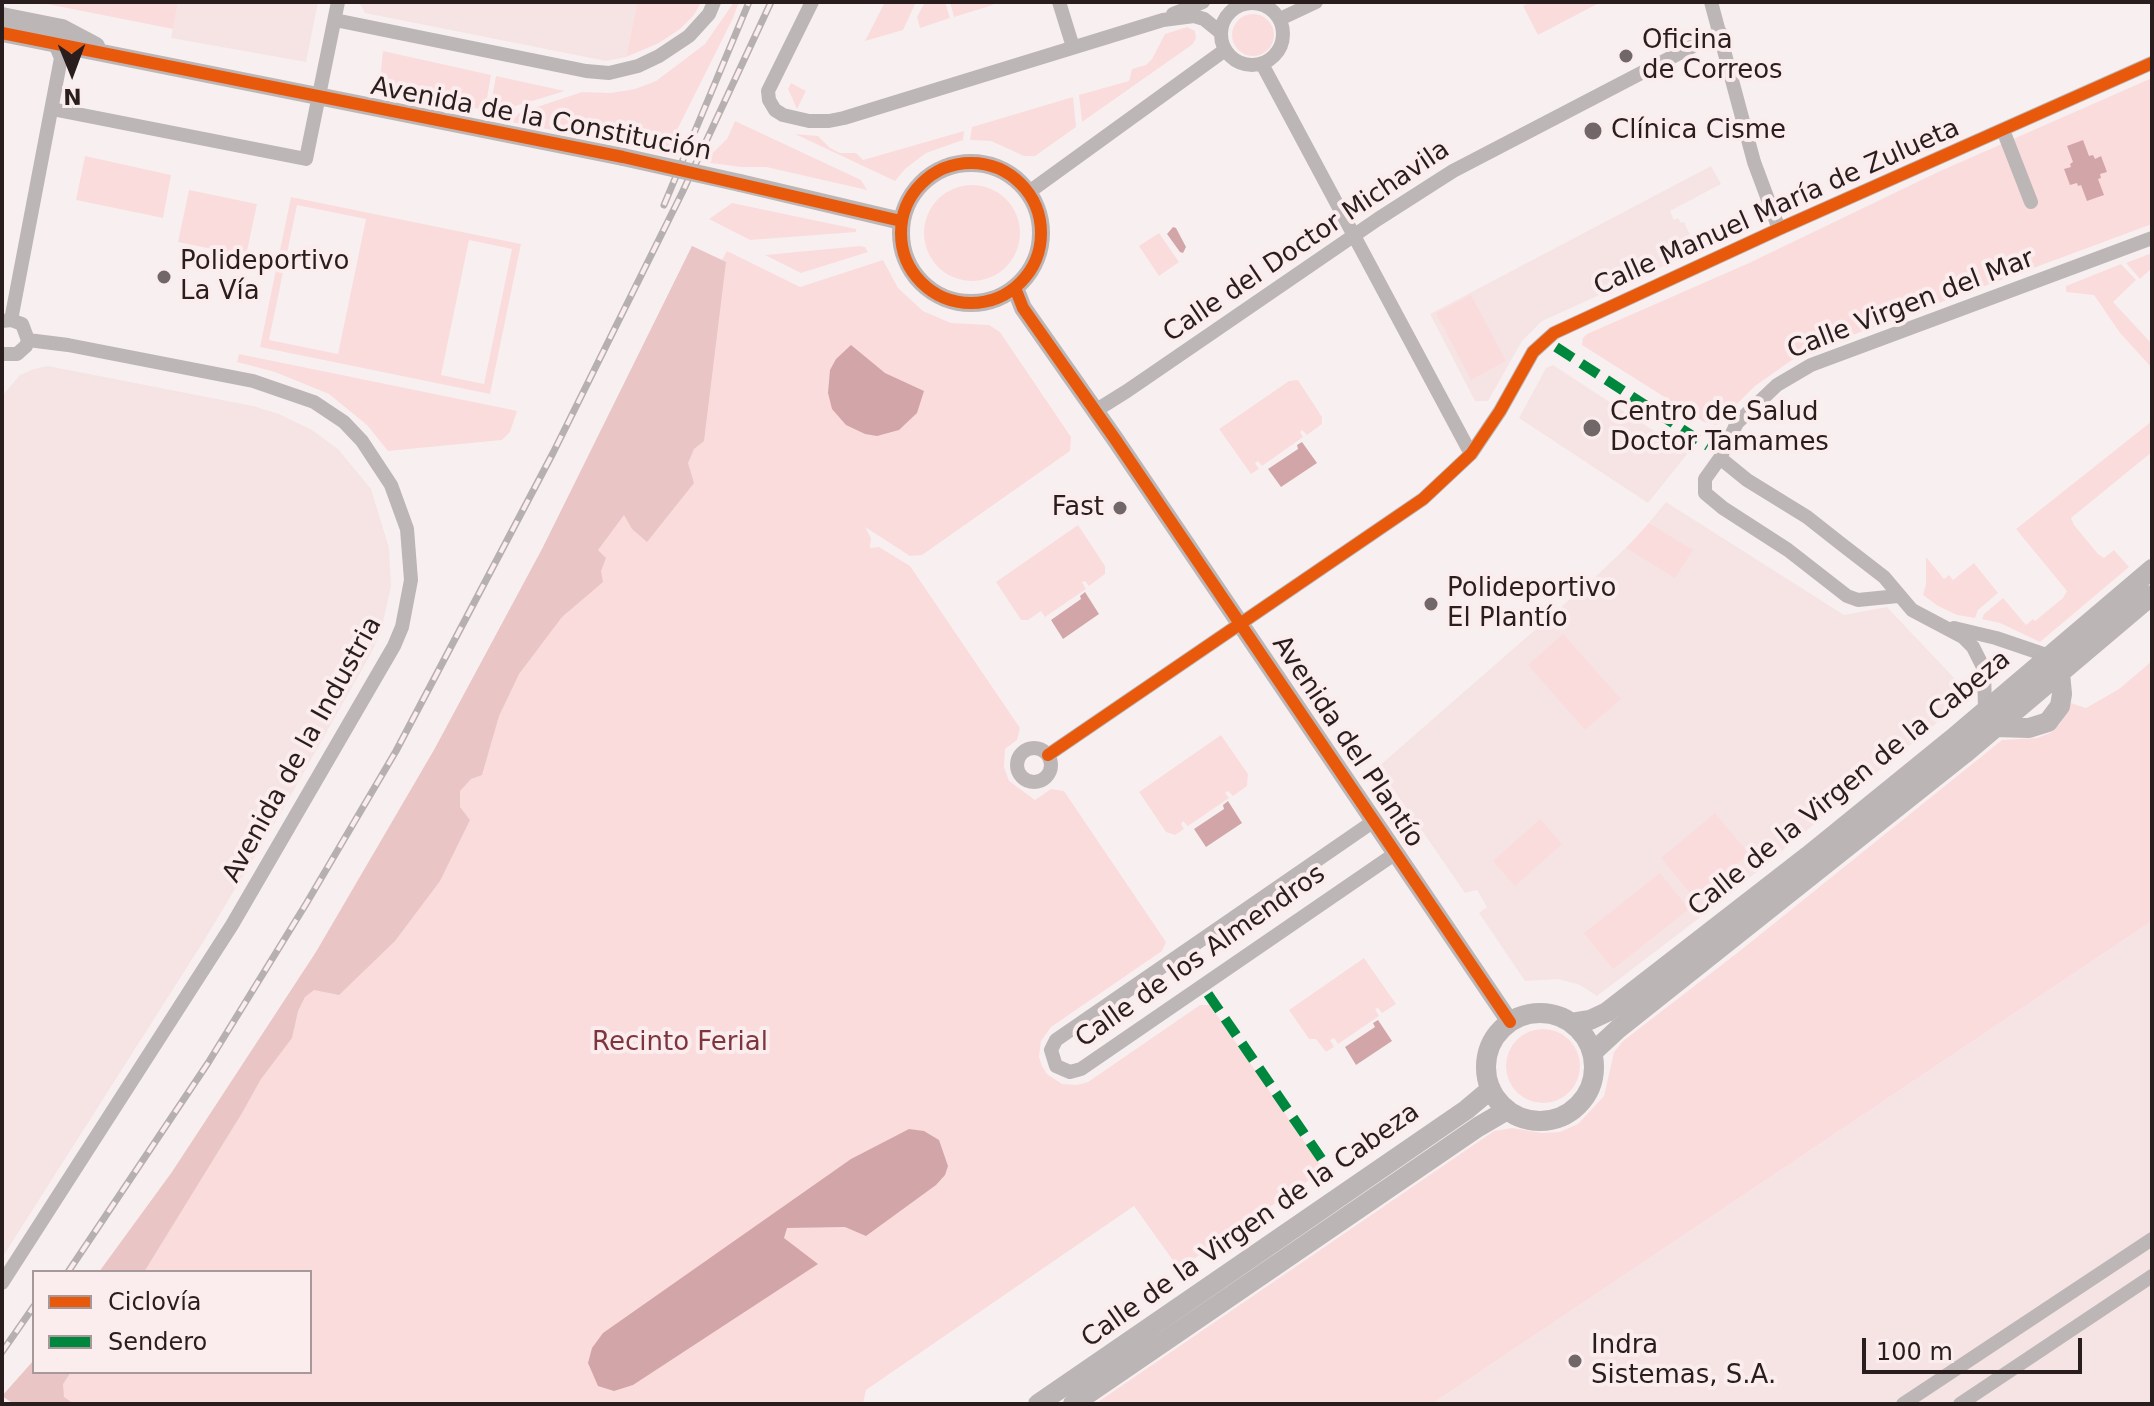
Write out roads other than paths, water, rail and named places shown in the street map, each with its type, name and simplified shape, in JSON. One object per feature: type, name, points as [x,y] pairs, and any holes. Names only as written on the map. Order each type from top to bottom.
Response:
[{"type":"main road","name":"Calle de la Virgen de la Cabeza","points":[[1592,1053],[2054,664],[2152,569]]},
{"type":"main road","name":"Calle de la Virgen de la Cabeza","points":[[2054,664],[2152,595]]},
{"type":"main road","points":[[1990,719],[2029,728],[2048,722],[2060,706],[2062,694],[2054,664]]},
{"type":"main road","name":"Calle de la Virgen de la Cabeza","points":[[1571,1023],[1590,1020],[1607,1012],[1990,719]]},
{"type":"main road","points":[[1543,1013],[1571,1023],[1585,1036],[1592,1053],[1593,1079],[1584,1098],[1576,1108],[1551,1120],[1533,1121],[1507,1110],[1491,1089],[1486,1062],[1495,1036],[1510,1022],[1533,1014],[1543,1013]]},
{"type":"main road","name":"Calle de la Virgen de la Cabeza","points":[[1038,1404],[1466,1110],[1491,1089]]},
{"type":"main road","name":"Calle de la Virgen de la Cabeza","points":[[1073,1404],[1507,1110]]},
{"type":"street","points":[[52,109],[306,159],[338,2]]},
{"type":"street","points":[[335,20],[586,71],[609,73],[638,66],[689,36],[709,14],[714,2]]},
{"type":"street","points":[[812,2],[768,91],[771,106],[783,115],[809,121],[829,121],[1163,20],[1203,2]]},
{"type":"street","points":[[1059,2],[1073,47]]},
{"type":"street","points":[[1280,19],[1316,2]]},
{"type":"street","points":[[1711,2],[1754,162],[1779,229]]},
{"type":"street","points":[[1163,20],[1194,16],[1204,19],[1220,32],[1225,50],[1241,64],[1262,64],[1272,59],[1283,40],[1280,19],[1261,4],[1243,3],[1235,8],[1226,16],[1220,32]]},
{"type":"street","name":"Avenida de la Constitución","points":[[2,16],[62,28],[94,45],[172,68]]},
{"type":"street","name":"Calle del Doctor Michavila","points":[[1095,411],[1453,171],[1720,32]]},
{"type":"street","name":"Avenida de la Constitución","points":[[2,33],[623,157],[901,221]]},
{"type":"street","points":[[2,354],[17,354],[28,340],[25,329],[6,320],[52,109],[61,58],[55,44]]},
{"type":"street","points":[[1029,192],[1225,50]]},
{"type":"street","name":"Calle Manuel María de Zulueta","points":[[1048,755],[1423,499],[1452,475],[1471,454],[1500,411],[1533,352],[1554,333],[2152,63]]},
{"type":"street","points":[[1262,64],[1471,454]]},
{"type":"street","points":[[2003,130],[2031,202]]},
{"type":"street","points":[[969,162],[996,167],[1020,182],[1029,192],[1040,219],[1042,238],[1034,266],[1015,288],[994,300],[970,303],[946,299],[925,287],[910,268],[901,246],[901,221],[905,208],[920,185],[942,168],[969,162]]},
{"type":"street","name":"Calle Virgen del Mar","points":[[1898,596],[1858,600],[1847,596],[1788,550],[1705,493],[1705,479],[1746,413],[1777,385],[1802,369],[2152,238]]},
{"type":"street","name":"Avenida del Plantío","points":[[1015,288],[1023,308],[1510,1022]]},
{"type":"street","name":"Avenida de la Industria","points":[[2,1283],[240,912],[394,646],[402,627],[411,580],[407,529],[391,485],[362,441],[344,422],[314,402],[253,381],[28,340]]},
{"type":"street","points":[[1720,458],[1747,480],[1807,517],[1884,577],[1912,610],[1963,637],[1984,669],[1990,719]]},
{"type":"street","points":[[1867,599],[1874,589],[1872,569]]},
{"type":"street","points":[[1943,626],[1970,631],[2054,664]]},
{"type":"street","name":"Calle de los Almendros","points":[[1374,821],[1056,1040],[1051,1050],[1056,1066],[1070,1072],[1081,1069],[1396,853]]},
{"type":"street","points":[[1903,1404],[2152,1239]]},
{"type":"street","points":[[1960,1404],[2152,1276]]},
{"type":"railway","points":[[664,205],[749,2]]},
{"type":"railway","points":[[69,1270],[208,1063],[396,751],[553,453],[682,193],[771,2]]},
{"type":"railway","points":[[2,1352],[32,1309]]},
{"type":"place","name":"Oficina de Correos","points":[[1626,56]]},
{"type":"place","name":"Clínica Cisme","points":[[1593,131]]},
{"type":"place","name":"Polideportivo La Vía","points":[[164,277]]},
{"type":"place","name":"Centro de Salud Doctor Tamames","points":[[1592,428]]},
{"type":"place","name":"Fast","points":[[1120,508]]},
{"type":"place","name":"Polideportivo El Plantío","points":[[1431,604]]},
{"type":"place","name":"Indra Sistemas, S.A.","points":[[1575,1361]]},
{"type":"park label","name":"Recinto Ferial","points":[[680,1043]]}]
